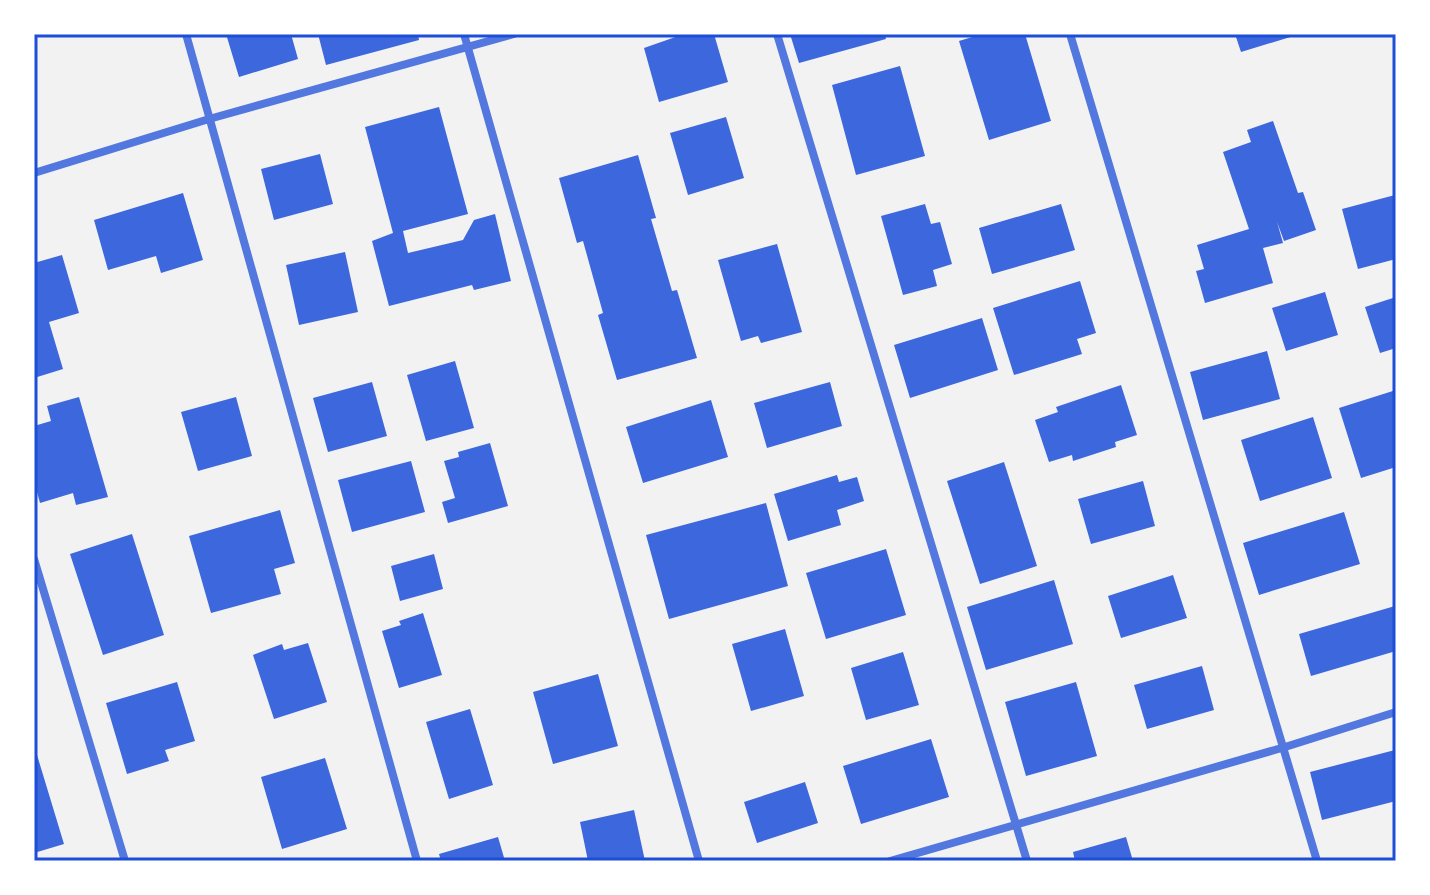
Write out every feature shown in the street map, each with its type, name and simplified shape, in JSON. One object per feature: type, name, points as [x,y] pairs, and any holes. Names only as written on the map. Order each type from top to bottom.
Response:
[{"type":"street","points":[[186,34],[417,861]]},
{"type":"street","points":[[464,34],[699,861]]},
{"type":"street","points":[[34,173],[209,119],[514,34]]},
{"type":"street","points":[[777,34],[1027,861]]},
{"type":"street","points":[[1070,34],[1317,861]]},
{"type":"street","points":[[34,559],[125,861]]},
{"type":"street","points":[[890,861],[1396,712]]},
{"type":"building","points":[[226,34],[291,34],[298,59],[239,77]]},
{"type":"building","points":[[318,34],[418,34],[419,40],[326,65]]},
{"type":"building","points":[[684,34],[714,34],[728,82],[659,102],[644,48]]},
{"type":"building","points":[[790,34],[885,34],[886,39],[799,63]]},
{"type":"building","points":[[982,34],[1025,34],[1051,121],[989,140],[959,41]]},
{"type":"building","points":[[1235,34],[1297,34],[1297,35],[1241,52]]},
{"type":"building","points":[[900,66],[925,156],[856,175],[832,85]]},
{"type":"building","points":[[439,107],[468,214],[403,231],[408,253],[463,240],[474,220],[495,214],[511,281],[474,290],[472,285],[389,306],[372,241],[393,233],[365,127]]},
{"type":"building","points":[[726,117],[744,178],[688,195],[670,133]]},
{"type":"building","points":[[1273,121],[1298,193],[1303,192],[1316,230],[1284,241],[1277,222],[1283,243],[1263,248],[1273,283],[1205,303],[1196,271],[1204,269],[1197,245],[1249,229],[1223,152],[1251,142],[1247,130]]},
{"type":"building","points":[[320,154],[333,204],[274,220],[261,169]]},
{"type":"building","points":[[638,155],[656,218],[651,219],[672,291],[677,290],[697,358],[617,380],[598,315],[603,313],[583,241],[577,243],[559,178]]},
{"type":"building","points":[[183,193],[203,260],[161,273],[156,256],[108,270],[94,220]]},
{"type":"building","points":[[1395,195],[1396,259],[1358,269],[1342,209]]},
{"type":"building","points":[[925,204],[931,224],[940,222],[952,264],[933,270],[937,286],[903,295],[881,216]]},
{"type":"building","points":[[1061,204],[1075,250],[992,274],[979,228]]},
{"type":"building","points":[[777,244],[802,332],[761,343],[758,336],[741,341],[718,260]]},
{"type":"building","points":[[345,252],[358,312],[299,325],[286,265]]},
{"type":"building","points":[[62,255],[79,313],[49,322],[63,369],[34,378],[34,263]]},
{"type":"building","points":[[1080,281],[1096,333],[1077,339],[1082,354],[1014,375],[993,308]]},
{"type":"building","points":[[1325,292],[1338,335],[1286,351],[1272,308]]},
{"type":"building","points":[[1396,297],[1396,348],[1380,353],[1365,307]]},
{"type":"building","points":[[982,318],[998,370],[910,398],[894,345]]},
{"type":"building","points":[[1267,351],[1280,399],[1203,420],[1190,372]]},
{"type":"building","points":[[455,361],[474,428],[426,441],[407,375]]},
{"type":"building","points":[[372,382],[387,436],[328,452],[313,398]]},
{"type":"building","points":[[830,382],[842,426],[767,448],[754,403]]},
{"type":"building","points":[[1121,385],[1137,435],[1115,442],[1116,447],[1073,461],[1072,455],[1049,462],[1035,420],[1058,412],[1056,407]]},
{"type":"building","points":[[1396,390],[1396,467],[1361,478],[1339,408]]},
{"type":"building","points":[[79,397],[108,497],[76,505],[73,493],[40,503],[34,481],[34,426],[51,421],[47,406]]},
{"type":"building","points":[[236,397],[252,456],[198,471],[181,412]]},
{"type":"building","points":[[711,400],[728,457],[643,483],[626,427]]},
{"type":"building","points":[[1313,417],[1332,478],[1260,501],[1241,440]]},
{"type":"building","points":[[490,443],[508,506],[448,523],[442,502],[455,498],[444,461],[459,457],[458,452]]},
{"type":"building","points":[[411,461],[425,512],[352,532],[338,480]]},
{"type":"building","points":[[1004,462],[1037,566],[980,584],[947,481]]},
{"type":"building","points":[[837,475],[839,482],[857,477],[864,501],[837,510],[841,525],[788,541],[774,494]]},
{"type":"building","points":[[1143,481],[1155,526],[1091,544],[1078,499]]},
{"type":"building","points":[[766,503],[788,586],[669,619],[646,535]]},
{"type":"building","points":[[280,510],[295,563],[274,569],[281,594],[211,613],[189,536]]},
{"type":"building","points":[[1344,512],[1360,564],[1259,595],[1243,543]]},
{"type":"building","points":[[132,534],[164,635],[103,655],[70,554]]},
{"type":"building","points":[[886,549],[906,615],[826,639],[806,573]]},
{"type":"building","points":[[434,554],[443,589],[400,601],[391,566]]},
{"type":"building","points":[[1173,575],[1187,618],[1121,638],[1108,596]]},
{"type":"building","points":[[1054,580],[1073,644],[986,670],[967,607]]},
{"type":"building","points":[[1395,606],[1396,651],[1311,676],[1299,634]]},
{"type":"building","points":[[423,613],[442,675],[399,688],[382,631]]},
{"type":"building","points":[[785,629],[804,696],[751,711],[732,644]]},
{"type":"building","points":[[308,643],[327,702],[274,719],[253,655],[282,644],[284,650]]},
{"type":"building","points":[[903,652],[919,705],[866,720],[851,668]]},
{"type":"building","points":[[1202,666],[1214,710],[1147,729],[1134,685]]},
{"type":"building","points":[[598,674],[618,746],[553,764],[533,692]]},
{"type":"building","points":[[177,682],[195,741],[165,750],[169,761],[127,774],[106,703]]},
{"type":"building","points":[[1076,682],[1097,756],[1026,776],[1005,702]]},
{"type":"building","points":[[470,709],[493,785],[449,799],[426,722]]},
{"type":"building","points":[[931,739],[949,797],[861,824],[843,766]]},
{"type":"building","points":[[34,745],[64,844],[34,853]]},
{"type":"building","points":[[1395,750],[1396,801],[1322,820],[1310,772]]},
{"type":"building","points":[[325,758],[347,829],[282,849],[261,777]]},
{"type":"building","points":[[805,782],[818,823],[757,843],[744,802]]},
{"type":"building","points":[[634,810],[645,861],[588,861],[580,822]]},
{"type":"building","points":[[498,837],[505,861],[441,861],[439,854]]},
{"type":"building","points":[[1126,837],[1133,861],[1075,861],[1073,852]]}]
